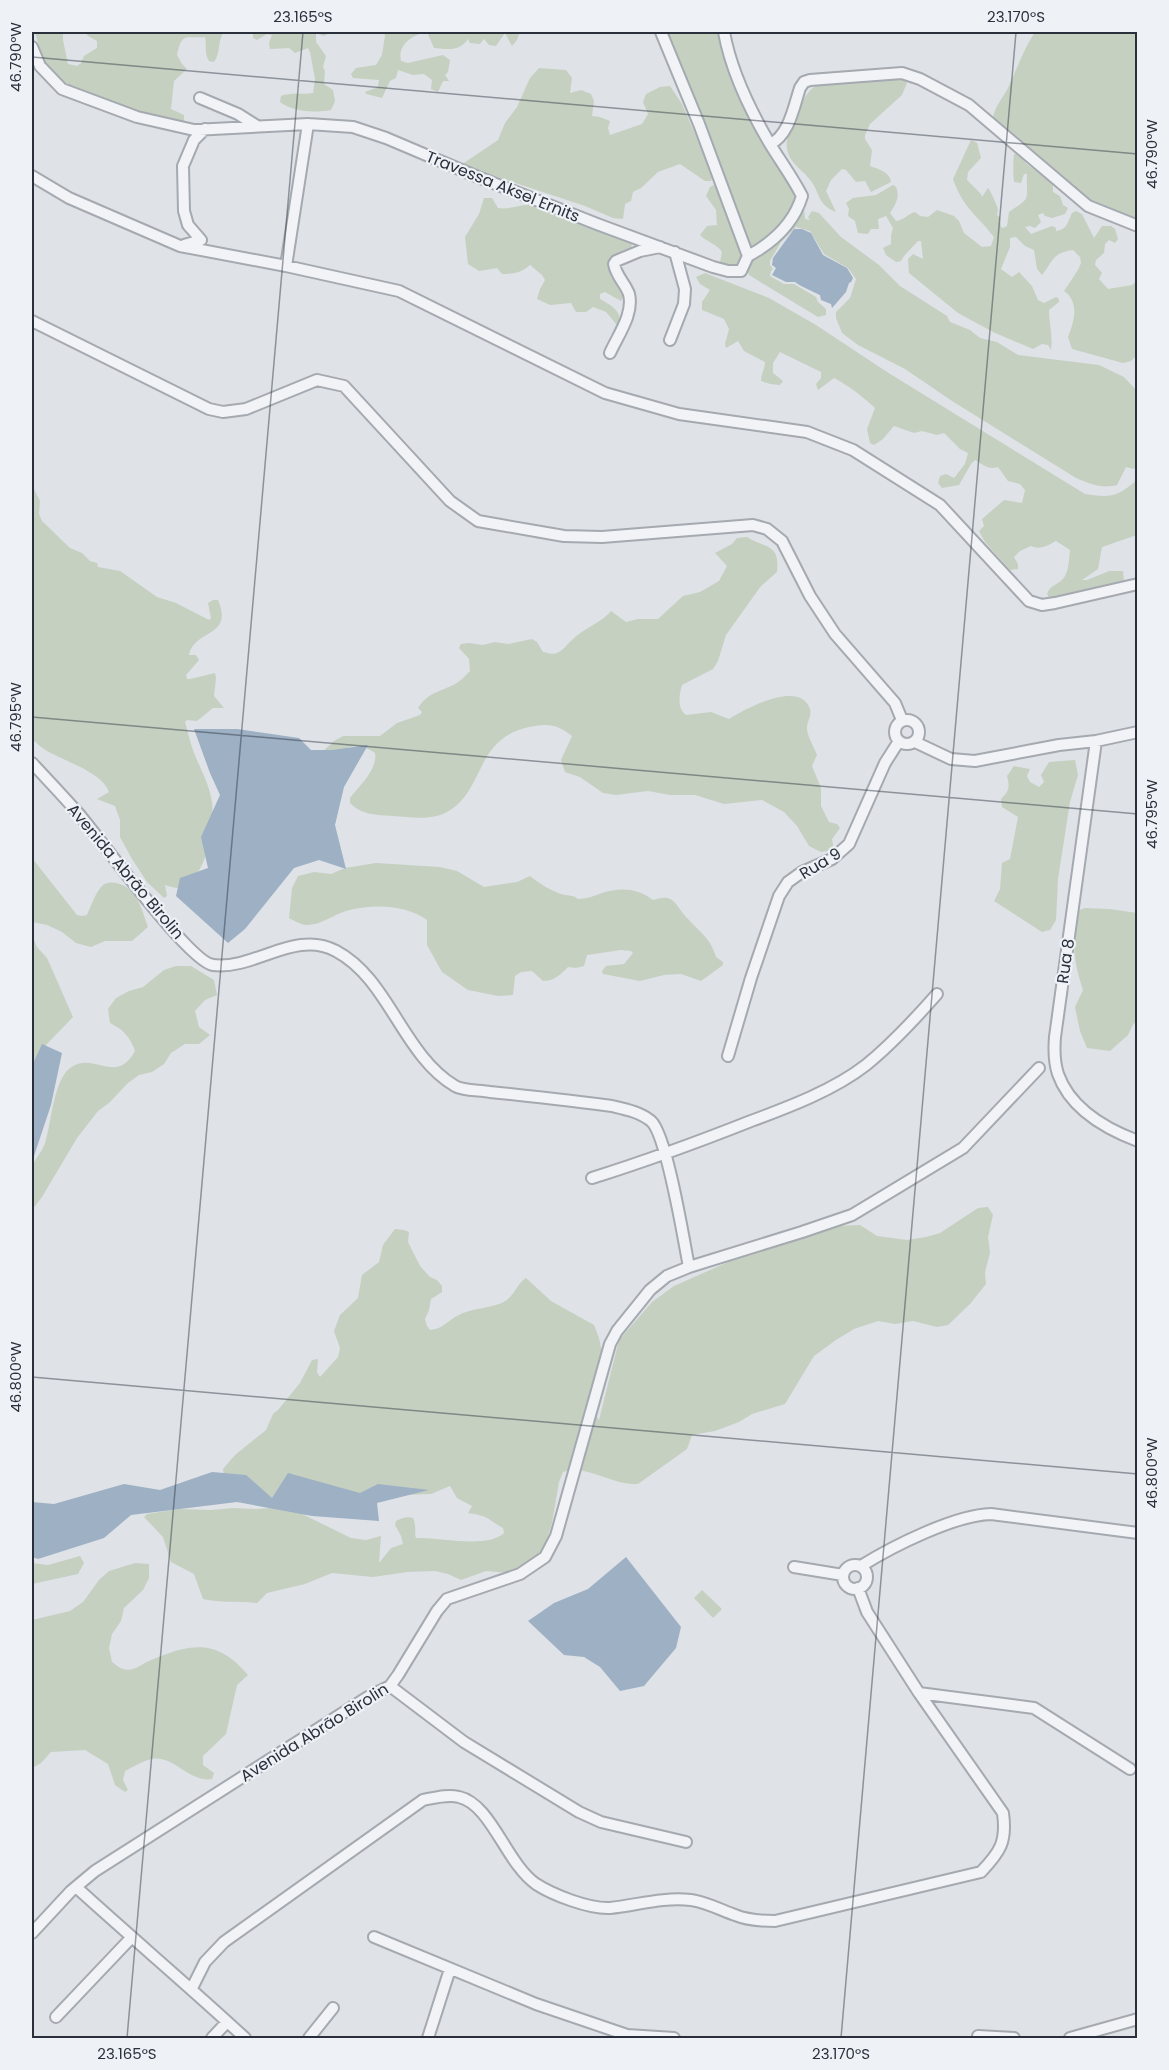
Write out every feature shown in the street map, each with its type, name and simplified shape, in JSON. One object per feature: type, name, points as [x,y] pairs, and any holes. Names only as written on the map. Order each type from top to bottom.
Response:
[{"type":"street","points":[[661,32],[699,124],[748,256],[773,239],[787,225],[798,210],[802,196],[795,181],[770,144],[737,76],[724,32]]},
{"type":"street","name":"Travessa Aksel Ernits","points":[[32,47],[40,66],[62,89],[137,117],[194,130],[308,124],[353,127],[386,138],[489,182],[597,224],[713,267],[728,271],[741,271],[748,256]]},
{"type":"street","points":[[770,144],[783,134],[804,82],[902,74],[920,79],[969,105],[1088,206],[1137,226]]},
{"type":"street","points":[[200,98],[238,114],[257,126]]},
{"type":"street","points":[[286,266],[308,124]]},
{"type":"street","points":[[180,246],[201,240],[188,225],[184,211],[183,166],[194,140],[205,129]]},
{"type":"street","points":[[32,176],[69,198],[180,246],[399,291],[605,393],[679,414],[807,432],[853,450],[940,505],[1029,601],[1042,605],[1055,603],[1137,584]]},
{"type":"street","points":[[610,352],[630,309],[628,294],[615,272],[614,264],[640,250],[660,247]]},
{"type":"street","points":[[670,340],[684,304],[685,289],[675,252]]},
{"type":"street","points":[[32,321],[210,409],[223,412],[246,409],[318,380],[344,386],[450,501],[478,521],[564,536],[602,537],[753,525],[767,529],[782,541],[810,596],[835,634],[895,704],[902,720]]},
{"type":"street","points":[[902,720],[913,720],[919,726],[920,734],[915,741],[907,744],[897,738],[895,730],[902,720]]},
{"type":"street","points":[[915,741],[951,759],[975,761],[1137,732]]},
{"type":"street","name":"Rua 9","points":[[728,1056],[779,896],[789,882],[802,872],[832,859],[849,844],[885,763],[899,741]]},
{"type":"street","name":"Rua 8","points":[[1096,741],[1054,1053],[1059,1075],[1071,1095],[1092,1118],[1137,1141]]},
{"type":"street","name":"Avenida Abrão Birolin","points":[[32,763],[79,814],[134,886],[194,953],[210,965],[236,965],[298,944],[319,945],[334,950],[351,961],[364,974],[422,1059],[456,1088],[612,1106],[629,1110],[652,1123],[660,1135],[678,1207],[689,1268]]},
{"type":"street","points":[[592,1178],[664,1155],[780,1110],[823,1090],[864,1066],[910,1025],[937,994]]},
{"type":"street","name":"Avenida Abrão Birolin","points":[[32,1933],[76,1887],[95,1871],[368,1697],[390,1686],[447,1599],[520,1574],[545,1557],[556,1536],[610,1344],[617,1331],[650,1290],[667,1276],[852,1215],[963,1148],[1039,1068]]},
{"type":"street","points":[[843,1575],[850,1566],[861,1566],[942,1526],[975,1514],[991,1514],[1137,1533]]},
{"type":"street","points":[[858,1588],[866,1580],[866,1572],[861,1566]]},
{"type":"street","points":[[795,1567],[843,1575]]},
{"type":"street","points":[[843,1575],[848,1586],[858,1588]]},
{"type":"street","points":[[192,1988],[205,1962],[224,1942],[423,1800],[445,1796],[459,1797],[473,1803],[486,1816],[516,1865],[536,1884],[590,1906],[608,1908],[656,1900],[678,1899],[695,1901],[737,1916],[775,1921],[981,1872],[998,1854],[1002,1843],[1003,1813],[919,1694],[867,1612],[858,1588]]},
{"type":"street","points":[[390,1686],[464,1742],[579,1812],[601,1822],[686,1842]]},
{"type":"street","points":[[919,1694],[1034,1708],[1130,1769]]},
{"type":"street","points":[[76,1887],[131,1938],[192,1988],[244,2038]]},
{"type":"street","points":[[374,1937],[536,2004],[624,2037],[674,2038]]},
{"type":"street","points":[[56,2017],[131,1938]]},
{"type":"street","points":[[428,2038],[450,1969]]},
{"type":"street","points":[[309,2038],[333,2008]]},
{"type":"street","points":[[1070,2038],[1137,2019]]},
{"type":"street","points":[[212,2038],[228,2022]]},
{"type":"street","points":[[978,2036],[1014,2038]]},
{"type":"green space","points":[[35,32],[63,32],[68,64],[77,66],[84,56],[97,48],[97,41],[85,32],[105,34],[113,32],[224,32],[214,62],[207,58],[205,37],[186,38],[181,42],[177,55],[187,69],[174,81],[171,109],[184,115],[182,124],[113,104],[63,81],[46,65]]},
{"type":"green space","points":[[253,32],[332,32],[324,36],[316,33],[316,42],[326,56],[323,67],[324,84],[333,90],[335,101],[331,110],[304,111],[280,102],[281,96],[313,93],[315,79],[310,52],[308,48],[295,53],[289,48],[270,49],[269,43],[272,35],[267,34],[257,40],[253,38]]},
{"type":"green space","points":[[383,32],[427,32],[407,41],[401,50],[401,61],[408,63],[443,55],[450,60],[448,72],[445,75],[449,81],[443,81],[438,92],[431,89],[432,80],[424,74],[413,75],[398,70],[396,78],[390,81],[382,98],[366,94],[365,92],[378,87],[379,80],[353,78],[351,74],[356,68],[376,65],[382,55],[385,35]]},
{"type":"green space","points":[[427,32],[520,32],[512,46],[505,33],[496,46],[489,45],[484,39],[480,44],[470,43],[468,39],[461,46],[449,49],[434,48]]},
{"type":"green space","points":[[665,32],[720,32],[726,63],[740,101],[758,135],[794,191],[795,204],[789,218],[777,231],[751,251]]},
{"type":"green space","points":[[1035,32],[1137,32],[1137,219],[1089,199],[993,118]]},
{"type":"green space","points":[[539,68],[566,70],[572,78],[570,93],[581,90],[591,94],[594,101],[592,116],[610,121],[608,128],[610,135],[642,124],[648,114],[643,102],[646,94],[660,87],[670,86],[682,104],[713,175],[711,181],[705,181],[680,164],[658,172],[641,188],[633,192],[631,201],[625,204],[623,219],[613,218],[585,206],[461,165],[498,140],[530,78]]},
{"type":"green space","points":[[887,76],[905,80],[907,83],[902,95],[870,124],[865,139],[872,150],[870,166],[886,173],[891,182],[871,192],[865,181],[856,182],[846,170],[842,169],[831,180],[826,191],[836,212],[825,206],[811,181],[790,157],[787,139],[790,130],[808,93],[823,82],[844,77]]},
{"type":"green space","points":[[971,140],[977,143],[981,158],[968,172],[967,180],[982,197],[989,189],[998,209],[997,215],[1000,217],[1001,227],[1007,226],[1009,212],[1025,201],[1027,195],[1027,174],[1024,174],[1021,183],[1014,182],[1014,154],[1053,182],[1053,192],[1060,196],[1063,205],[1068,208],[1065,214],[1052,218],[1043,213],[1038,215],[1041,222],[1035,228],[1025,227],[1031,234],[1052,226],[1056,228],[1056,231],[1063,229],[1072,213],[1076,211],[1082,214],[1094,238],[1102,226],[1111,226],[1115,229],[1118,239],[1115,243],[1109,240],[1105,244],[1104,253],[1096,260],[1095,265],[1102,273],[1099,279],[1108,289],[1132,285],[1137,281],[1137,355],[1131,361],[1123,363],[1072,349],[1068,337],[1074,319],[1074,306],[1064,291],[1081,263],[1080,257],[1073,250],[1057,255],[1042,275],[1037,269],[1034,250],[1025,246],[1016,237],[1010,238],[1010,247],[1001,269],[1012,277],[1019,272],[1032,286],[1038,300],[1044,303],[1056,297],[1059,299],[1059,302],[1049,310],[1051,350],[1048,345],[1042,344],[1033,349],[993,332],[958,313],[909,273],[908,259],[913,254],[923,259],[921,241],[918,241],[901,261],[896,262],[886,255],[883,248],[891,244],[893,228],[886,216],[878,219],[879,229],[871,229],[868,234],[858,233],[855,221],[848,216],[849,209],[846,203],[853,198],[876,195],[893,185],[896,187],[897,197],[890,213],[896,221],[915,212],[920,216],[928,217],[937,210],[954,216],[964,233],[982,247],[991,246],[994,237],[966,204],[953,179]]},
{"type":"green space","points":[[716,184],[731,225],[743,247],[738,266],[725,267],[720,262],[722,252],[700,235],[707,226],[717,225],[716,210],[706,196],[710,187]]},
{"type":"green space","points":[[484,198],[492,198],[498,208],[527,205],[544,208],[632,244],[631,249],[616,256],[610,263],[611,277],[624,296],[621,301],[605,292],[600,294],[600,299],[612,306],[618,313],[617,325],[606,312],[593,307],[586,312],[576,312],[571,303],[550,305],[537,299],[545,280],[530,265],[517,272],[502,274],[497,268],[479,271],[468,264],[465,237],[479,214]]},
{"type":"green space","points":[[804,209],[805,219],[810,220],[808,217],[812,211],[819,213],[841,237],[879,265],[900,286],[947,316],[950,322],[970,330],[980,338],[997,342],[1018,355],[1099,365],[1124,377],[1137,391],[1137,468],[1126,467],[1117,485],[1111,486],[1096,485],[1076,478],[905,369],[858,345],[842,333],[836,318],[836,312],[850,298],[856,279],[848,268],[824,254],[810,231],[796,227],[781,242],[770,261],[773,269],[770,276],[784,284],[794,284],[816,297],[826,309],[826,315],[818,317],[749,275],[747,270],[749,261]]},
{"type":"green space","points":[[705,273],[769,298],[816,325],[887,372],[1085,494],[1113,495],[1137,480],[1137,535],[1102,547],[1098,569],[1082,580],[1109,571],[1123,571],[1124,581],[1050,599],[1048,591],[1065,576],[1069,560],[1070,550],[1056,541],[1044,547],[1031,546],[1020,551],[1014,557],[1018,569],[1010,570],[985,542],[979,531],[984,526],[982,519],[1004,500],[1022,503],[1025,490],[1020,484],[1008,481],[998,467],[989,467],[975,460],[959,485],[942,488],[938,483],[940,476],[946,474],[954,478],[965,464],[968,453],[960,449],[944,433],[937,435],[922,431],[914,433],[894,426],[883,439],[874,445],[870,443],[867,429],[875,408],[834,378],[818,390],[816,384],[821,378],[821,372],[780,352],[773,363],[773,373],[783,381],[780,385],[761,381],[765,362],[744,351],[738,341],[726,348],[729,329],[724,319],[702,310],[702,302],[710,290],[700,284],[696,277]]},
{"type":"green space","points":[[32,485],[40,501],[39,514],[42,521],[70,548],[97,563],[98,567],[120,571],[157,597],[176,603],[209,620],[211,618],[208,603],[218,600],[222,612],[221,621],[217,627],[193,646],[189,655],[196,655],[199,660],[186,675],[187,679],[190,679],[215,673],[214,696],[224,708],[213,708],[197,721],[187,720],[185,722],[211,797],[212,820],[208,849],[197,874],[189,883],[179,888],[165,885],[167,896],[164,898],[147,882],[120,837],[120,820],[115,806],[97,799],[109,792],[105,785],[91,773],[47,751],[32,739]]},
{"type":"green space","points":[[747,537],[774,551],[777,572],[761,586],[726,635],[718,661],[713,669],[682,685],[680,706],[686,715],[711,712],[729,719],[772,699],[795,696],[804,700],[810,709],[807,731],[817,755],[812,766],[821,788],[821,806],[829,822],[837,824],[840,828],[832,839],[834,850],[821,852],[809,846],[797,826],[784,812],[762,800],[724,804],[695,795],[670,795],[648,791],[616,795],[603,793],[580,777],[565,772],[561,760],[572,736],[550,725],[515,731],[501,740],[490,751],[469,791],[460,802],[441,815],[420,818],[376,815],[359,810],[350,803],[350,798],[374,765],[375,753],[357,746],[346,748],[328,757],[321,753],[343,736],[380,736],[397,723],[420,715],[422,712],[418,708],[426,699],[457,683],[470,671],[469,659],[459,648],[461,644],[483,645],[495,642],[508,644],[532,639],[537,642],[543,652],[554,654],[611,611],[626,622],[638,619],[658,619],[683,596],[700,592],[719,581],[727,566],[715,553],[732,544],[737,538]]},
{"type":"green space","points":[[1075,760],[1078,775],[1070,802],[1058,879],[1056,920],[1050,930],[1042,932],[994,901],[1000,889],[1002,863],[1010,859],[1018,817],[1002,807],[1001,799],[1009,786],[1007,776],[1014,766],[1030,769],[1027,776],[1030,782],[1039,787],[1044,782],[1041,775],[1049,762]]},
{"type":"green space","points":[[32,858],[77,915],[87,915],[100,888],[109,882],[123,885],[134,894],[148,927],[132,941],[105,941],[91,947],[76,943],[62,932],[47,925],[32,922]]},
{"type":"green space","points":[[376,863],[440,867],[457,871],[484,887],[517,882],[530,876],[551,890],[578,899],[622,889],[641,893],[653,900],[667,898],[674,902],[705,936],[723,965],[701,981],[681,974],[664,975],[640,981],[603,974],[602,971],[606,966],[624,964],[633,953],[621,950],[587,955],[584,966],[568,967],[557,977],[547,981],[543,981],[532,971],[521,972],[515,976],[513,995],[498,996],[468,990],[442,972],[427,945],[427,920],[408,911],[388,907],[366,907],[346,911],[311,925],[289,918],[292,888],[298,876],[314,872],[331,874],[345,868]]},
{"type":"green space","points":[[1085,908],[1137,913],[1137,1025],[1134,1023],[1128,1035],[1110,1051],[1087,1048],[1080,1031],[1075,1007],[1083,990],[1075,960],[1075,922],[1077,911]]},
{"type":"green space","points":[[32,935],[37,947],[47,958],[73,1017],[47,1044],[32,1076]]},
{"type":"green space","points":[[176,966],[191,966],[214,980],[217,995],[205,1000],[195,1011],[199,1027],[210,1035],[199,1044],[185,1044],[171,1053],[164,1064],[152,1072],[139,1075],[98,1111],[77,1138],[32,1210],[31,1172],[45,1143],[61,1080],[73,1066],[81,1063],[113,1067],[121,1066],[128,1061],[135,1051],[126,1034],[110,1023],[108,1009],[116,998],[143,987],[164,970]]},
{"type":"green space","points":[[988,1207],[993,1215],[988,1237],[990,1253],[985,1272],[986,1284],[970,1304],[948,1325],[937,1327],[913,1321],[895,1324],[878,1321],[854,1329],[814,1356],[785,1404],[752,1414],[739,1422],[715,1431],[692,1435],[687,1449],[638,1484],[619,1482],[582,1471],[563,1472],[543,1553],[536,1560],[509,1573],[486,1571],[461,1580],[435,1571],[373,1577],[332,1573],[305,1584],[267,1593],[257,1603],[203,1599],[194,1574],[171,1562],[163,1537],[144,1517],[147,1514],[179,1509],[271,1508],[224,1477],[223,1469],[235,1455],[266,1430],[273,1414],[300,1383],[312,1360],[318,1359],[317,1372],[320,1377],[338,1357],[340,1348],[334,1331],[340,1315],[358,1298],[362,1275],[379,1262],[383,1245],[395,1229],[409,1232],[408,1242],[420,1266],[442,1286],[442,1292],[431,1299],[425,1319],[430,1330],[438,1328],[465,1312],[503,1302],[526,1278],[551,1301],[594,1325],[603,1358],[596,1409],[599,1420],[619,1340],[652,1302],[674,1286],[762,1247],[797,1240],[837,1226],[860,1225],[877,1236],[907,1240],[940,1233],[978,1208]],"holes":[[[450,1486],[457,1498],[472,1506],[468,1513],[487,1518],[503,1528],[504,1533],[496,1538],[475,1541],[416,1538],[413,1518],[404,1518],[396,1521],[395,1525],[403,1544],[391,1548],[379,1563],[381,1536],[366,1540],[351,1538],[302,1514],[402,1495],[431,1494]]]},
{"type":"green space","points":[[80,1556],[84,1563],[78,1574],[32,1584],[32,1563],[48,1565]]},
{"type":"green space","points":[[135,1563],[149,1564],[149,1578],[143,1590],[124,1608],[121,1621],[112,1634],[109,1648],[112,1662],[130,1670],[163,1655],[201,1647],[225,1654],[248,1675],[237,1685],[226,1734],[203,1756],[203,1765],[214,1773],[212,1779],[196,1777],[167,1761],[152,1759],[125,1771],[123,1780],[128,1790],[125,1792],[115,1785],[108,1764],[85,1750],[51,1752],[41,1763],[32,1768],[32,1620],[70,1611],[83,1602],[99,1580],[109,1571]]},
{"type":"green space","points":[[702,1590],[722,1609],[713,1618],[694,1598]]},
{"type":"water","points":[[794,229],[802,229],[811,233],[823,255],[847,268],[853,278],[846,292],[832,308],[831,304],[821,300],[820,295],[795,282],[786,282],[772,275],[776,268],[772,265],[773,258]]},
{"type":"water","points":[[194,729],[237,729],[299,738],[311,750],[333,750],[368,745],[344,787],[335,825],[346,869],[319,860],[294,868],[245,929],[228,943],[176,896],[180,878],[208,868],[201,837],[220,795]]},
{"type":"water","points":[[42,1044],[62,1053],[51,1105],[32,1162],[32,1066]]},
{"type":"water","points":[[212,1472],[246,1475],[272,1498],[288,1473],[360,1493],[378,1484],[429,1490],[377,1503],[379,1521],[312,1516],[237,1502],[131,1515],[104,1538],[38,1559],[32,1557],[32,1502],[54,1504],[124,1484],[160,1490]]},
{"type":"water","points":[[626,1557],[681,1627],[676,1648],[644,1686],[620,1691],[600,1667],[584,1657],[564,1655],[528,1621],[554,1603],[588,1589]]}]
